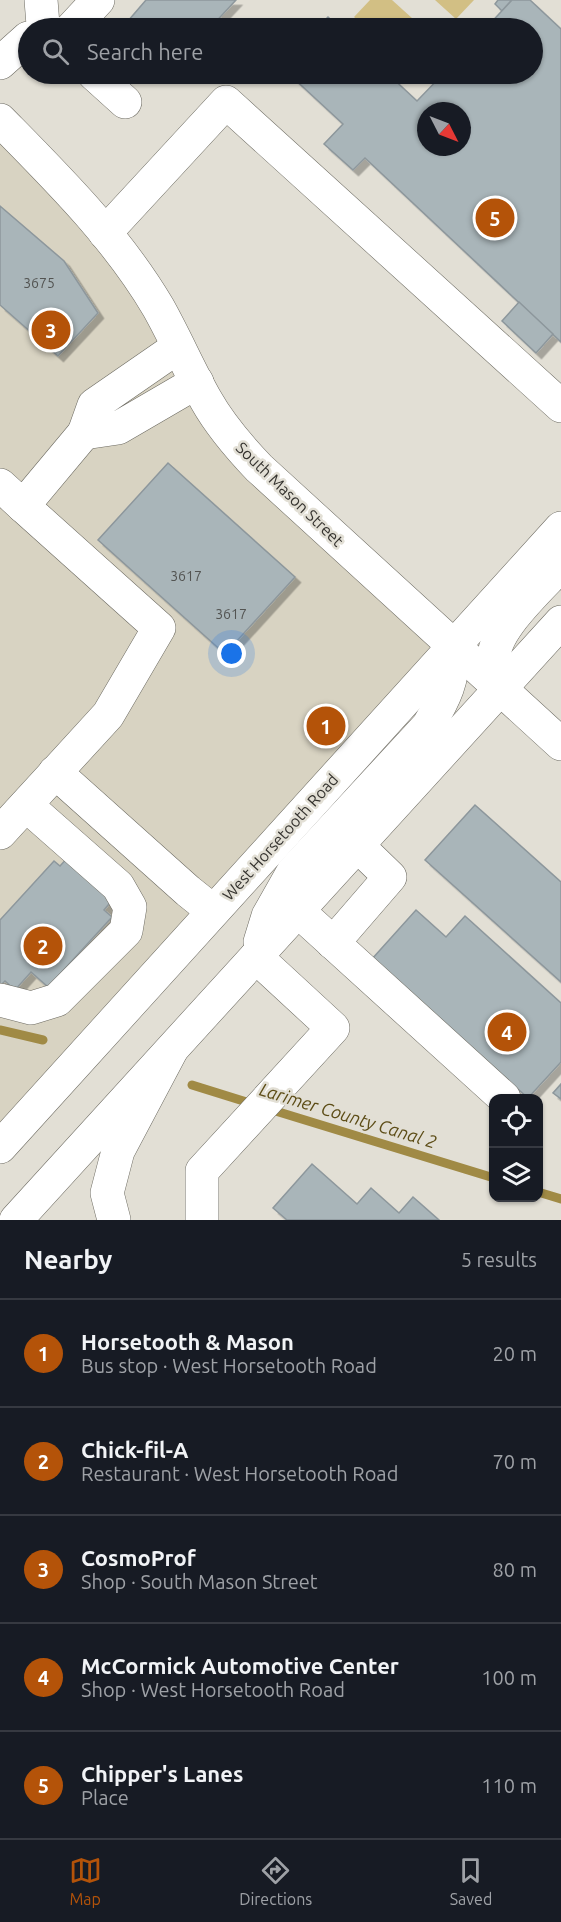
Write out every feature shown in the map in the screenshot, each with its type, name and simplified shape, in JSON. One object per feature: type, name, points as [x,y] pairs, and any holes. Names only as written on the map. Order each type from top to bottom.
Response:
[{"type":"main road","points":[[60,18],[98,0]]},
{"type":"main road","points":[[0,63],[18,48]]},
{"type":"main road","points":[[105,84],[125,102]]},
{"type":"main road","points":[[105,233],[226,102],[561,406]]},
{"type":"main road","name":"South Mason Street","points":[[0,120],[85,209],[124,256],[158,307],[207,402],[230,437],[259,468],[561,744]]},
{"type":"main road","points":[[0,833],[108,715],[159,628],[11,495],[84,433],[94,405],[178,347]]},
{"type":"main road","points":[[84,433],[118,428],[197,382]]},
{"type":"main road","name":"West Horsetooth Road","points":[[0,1147],[561,528]]},
{"type":"main road","points":[[500,689],[495,674],[494,654],[502,630],[561,565]]},
{"type":"main road","points":[[16,1220],[561,622]]},
{"type":"main road","points":[[256,957],[268,916],[293,873],[428,726],[445,698],[451,681],[454,664],[453,647]]},
{"type":"main road","points":[[55,772],[213,911]]},
{"type":"main road","points":[[0,1000],[31,1008],[57,1000],[126,931],[130,907],[118,886],[26,805]]},
{"type":"main road","points":[[333,943],[390,877],[357,845]]},
{"type":"main road","points":[[298,912],[500,1094]]},
{"type":"main road","points":[[202,1220],[202,1171],[333,1028],[256,957]]},
{"type":"main road","points":[[114,1220],[107,1193],[118,1151],[171,1051]]},
{"type":"shaded area","points":[[370,0],[392,0],[412,18],[355,18]]},
{"type":"shaded area","points":[[435,0],[474,0],[455,18]]},
{"type":"shaded area","points":[[0,120],[40,161],[207,401],[453,647],[0,1147]]},
{"type":"building","points":[[146,0],[236,0],[219,18],[131,18]]},
{"type":"building","points":[[498,0],[511,1],[502,11],[495,4]]},
{"type":"building","points":[[512,0],[530,0],[561,29],[561,342],[365,158],[353,170],[324,144],[343,124],[300,84],[399,84],[417,101],[433,84],[543,84],[543,18],[495,18]]},
{"type":"building","points":[[0,206],[64,261],[98,313],[58,356],[0,305]]},
{"type":"building","points":[[519,302],[553,334],[536,353],[502,321]]},
{"type":"building","points":[[168,463],[295,577],[225,654],[98,540]]},
{"type":"building","points":[[475,805],[561,882],[561,982],[425,860]]},
{"type":"building","points":[[71,854],[114,898],[104,910],[112,917],[48,987],[31,972],[15,990],[5,981],[0,986],[0,920],[54,861],[60,866]]},
{"type":"building","points":[[416,910],[446,937],[465,916],[561,1003],[561,1062],[532,1094],[524,1094],[372,959]]},
{"type":"building","points":[[561,1084],[561,1099],[553,1093]]},
{"type":"building","points":[[312,1164],[357,1204],[371,1188],[399,1213],[413,1197],[439,1220],[287,1220],[273,1208]]},
{"type":"waterway","name":"Larimer County Canal 2","points":[[0,1030],[43,1040]]},
{"type":"waterway","name":"Larimer County Canal 2","points":[[192,1085],[253,1104]]},
{"type":"waterway","name":"Larimer County Canal 2","points":[[269,1109],[489,1176]]},
{"type":"waterway","name":"Larimer County Canal 2","points":[[543,1194],[561,1199]]},
{"type":"place","name":"Chipper's Lanes","points":[[495,218]]},
{"type":"place","name":"CosmoProf","points":[[51,330]]},
{"type":"place","name":"Horsetooth & Mason","points":[[326,726]]},
{"type":"place","name":"Chick-fil-A","points":[[43,946]]},
{"type":"place","name":"McCormick Automotive Center","points":[[507,1032]]}]
